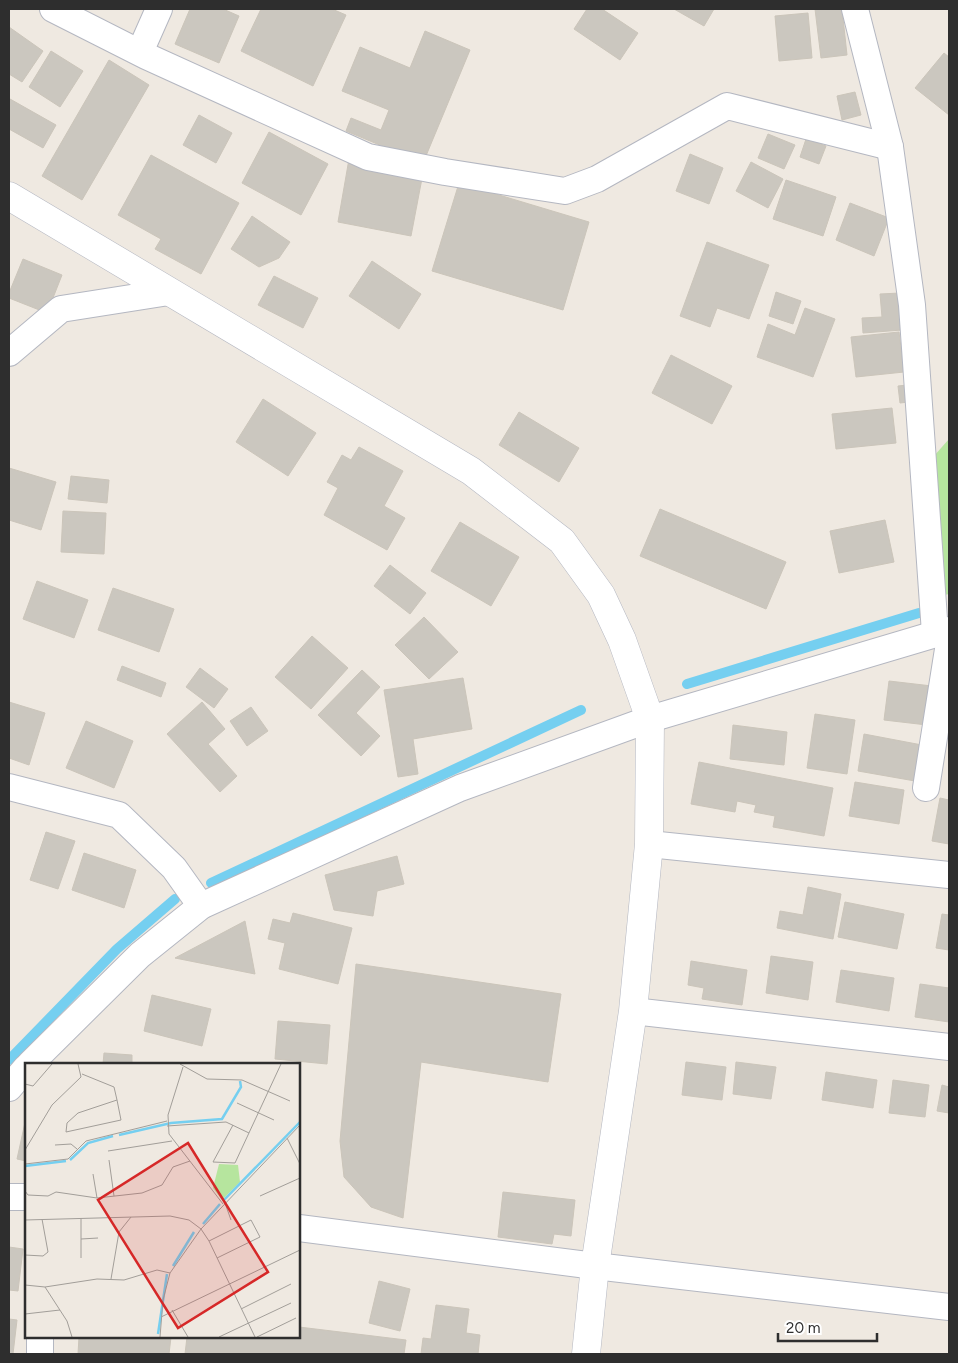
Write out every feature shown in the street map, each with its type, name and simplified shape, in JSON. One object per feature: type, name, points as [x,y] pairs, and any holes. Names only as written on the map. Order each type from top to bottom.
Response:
[{"type":"street","points":[[54,9],[140,52],[368,157],[445,172],[565,191],[597,179],[727,106],[890,147]]},
{"type":"street","points":[[140,52],[159,9]]},
{"type":"street","points":[[855,9],[890,147],[912,305],[944,635],[926,788]]},
{"type":"street","points":[[9,196],[471,471],[562,541],[601,595],[622,640],[650,719],[650,844],[633,1011],[595,1266],[586,1354]]},
{"type":"street","points":[[9,353],[61,309],[169,292]]},
{"type":"street","points":[[31,1063],[140,955],[202,906],[460,788],[650,719],[944,635]]},
{"type":"street","points":[[9,787],[119,816],[174,868],[202,906]]},
{"type":"street","points":[[650,844],[949,875]]},
{"type":"street","points":[[633,1011],[949,1047]]},
{"type":"street","points":[[9,1088],[25,1069]]},
{"type":"street","points":[[9,1197],[25,1197]]},
{"type":"street","points":[[300,1228],[595,1266],[949,1307]]},
{"type":"street","points":[[40,1338],[40,1354]]},
{"type":"green space","points":[[949,439],[949,594],[945,595],[934,456]]},
{"type":"building","points":[[190,9],[223,9],[239,16],[219,63],[175,44]]},
{"type":"building","points":[[261,9],[332,9],[346,15],[313,86],[241,51]]},
{"type":"building","points":[[587,9],[602,9],[638,33],[620,60],[574,29]]},
{"type":"building","points":[[674,9],[714,9],[704,26]]},
{"type":"building","points":[[815,9],[842,9],[847,55],[821,58]]},
{"type":"building","points":[[808,13],[812,58],[779,61],[775,16]]},
{"type":"building","points":[[9,27],[43,51],[22,82],[9,74]]},
{"type":"building","points":[[425,31],[470,50],[423,163],[346,131],[351,118],[381,130],[389,110],[342,91],[360,47],[410,68]]},
{"type":"building","points":[[51,51],[83,71],[60,107],[29,87]]},
{"type":"building","points":[[944,53],[949,57],[949,115],[915,88]]},
{"type":"building","points":[[109,60],[149,85],[82,200],[42,176]]},
{"type":"building","points":[[855,92],[861,115],[842,120],[837,96]]},
{"type":"building","points":[[10,99],[56,125],[43,148],[9,129]]},
{"type":"building","points":[[199,115],[232,133],[216,163],[183,145]]},
{"type":"building","points":[[269,132],[328,164],[301,215],[242,183]]},
{"type":"building","points":[[768,134],[795,145],[784,169],[758,158]]},
{"type":"building","points":[[806,139],[826,146],[819,164],[800,157]]},
{"type":"building","points":[[690,154],[723,168],[709,204],[676,191]]},
{"type":"building","points":[[151,155],[239,203],[201,274],[155,249],[161,239],[118,215]]},
{"type":"building","points":[[349,159],[423,173],[411,236],[338,222]]},
{"type":"building","points":[[751,162],[783,179],[768,208],[736,191]]},
{"type":"building","points":[[786,180],[836,197],[823,236],[773,219]]},
{"type":"building","points":[[459,183],[589,222],[563,310],[432,271]]},
{"type":"building","points":[[850,203],[889,218],[874,256],[836,240]]},
{"type":"building","points":[[252,216],[290,242],[279,258],[259,267],[231,249]]},
{"type":"building","points":[[707,242],[769,265],[749,319],[717,308],[710,327],[680,316]]},
{"type":"building","points":[[23,259],[62,275],[47,313],[9,298],[9,293]]},
{"type":"building","points":[[372,261],[421,294],[399,329],[349,296]]},
{"type":"building","points":[[274,276],[318,298],[303,328],[258,305]]},
{"type":"building","points":[[776,292],[801,301],[793,324],[769,316]]},
{"type":"building","points":[[900,293],[902,330],[863,333],[862,318],[882,317],[880,294]]},
{"type":"building","points":[[805,308],[835,319],[813,377],[757,357],[768,324],[795,335]]},
{"type":"building","points":[[899,332],[904,372],[856,377],[851,337]]},
{"type":"building","points":[[671,355],[732,386],[712,424],[652,393]]},
{"type":"building","points":[[907,385],[909,402],[900,403],[898,386]]},
{"type":"building","points":[[263,399],[316,433],[288,476],[236,442]]},
{"type":"building","points":[[892,408],[896,443],[836,449],[832,414]]},
{"type":"building","points":[[519,412],[579,448],[559,482],[499,445]]},
{"type":"building","points":[[359,447],[403,471],[384,506],[405,518],[387,550],[324,515],[338,488],[327,482],[342,455],[351,460]]},
{"type":"building","points":[[9,468],[56,482],[41,530],[9,520]]},
{"type":"building","points":[[71,476],[109,480],[107,503],[68,499]]},
{"type":"building","points":[[660,509],[786,562],[766,609],[640,556]]},
{"type":"building","points":[[63,511],[106,513],[104,554],[61,552]]},
{"type":"building","points":[[885,520],[894,562],[839,573],[830,531]]},
{"type":"building","points":[[460,522],[519,557],[491,606],[431,571]]},
{"type":"building","points":[[390,565],[426,593],[410,614],[374,586]]},
{"type":"building","points":[[37,581],[88,600],[74,638],[23,619]]},
{"type":"building","points":[[113,588],[174,609],[159,652],[98,630]]},
{"type":"building","points":[[424,617],[458,652],[429,679],[395,645]]},
{"type":"building","points":[[312,636],[348,668],[311,709],[275,677]]},
{"type":"building","points":[[122,666],[166,683],[161,697],[117,680]]},
{"type":"building","points":[[200,668],[228,689],[214,708],[186,687]]},
{"type":"building","points":[[362,670],[380,687],[356,713],[380,736],[361,756],[318,715]]},
{"type":"building","points":[[463,678],[472,729],[413,739],[418,774],[398,777],[384,690]]},
{"type":"building","points":[[889,681],[932,686],[927,725],[884,720]]},
{"type":"building","points":[[9,702],[45,713],[29,765],[9,758]]},
{"type":"building","points":[[202,702],[225,729],[208,744],[237,776],[220,792],[167,734]]},
{"type":"building","points":[[251,707],[268,731],[247,746],[230,721]]},
{"type":"building","points":[[815,714],[855,720],[847,774],[807,768]]},
{"type":"building","points":[[86,721],[133,741],[114,788],[66,768]]},
{"type":"building","points":[[733,725],[787,732],[784,765],[730,759]]},
{"type":"building","points":[[864,734],[922,745],[915,781],[858,771]]},
{"type":"building","points":[[699,762],[833,788],[824,836],[773,827],[775,816],[754,812],[756,805],[737,801],[735,812],[691,804]]},
{"type":"building","points":[[855,782],[904,790],[899,824],[849,816]]},
{"type":"building","points":[[940,798],[949,800],[949,844],[932,841]]},
{"type":"building","points":[[46,832],[75,841],[58,889],[30,880]]},
{"type":"building","points":[[84,853],[136,870],[124,908],[72,890]]},
{"type":"building","points":[[397,856],[404,884],[377,891],[373,916],[334,910],[325,875]]},
{"type":"building","points":[[808,887],[841,894],[833,939],[777,928],[780,911],[803,915]]},
{"type":"building","points":[[845,902],[904,914],[897,949],[838,937]]},
{"type":"building","points":[[293,913],[352,928],[338,984],[279,969],[285,943],[268,939],[273,919],[290,923]]},
{"type":"building","points":[[942,914],[949,915],[949,950],[936,948]]},
{"type":"building","points":[[245,921],[255,974],[175,958]]},
{"type":"building","points":[[771,956],[813,962],[808,1000],[766,993]]},
{"type":"building","points":[[691,961],[747,970],[742,1005],[702,999],[704,988],[688,985]]},
{"type":"building","points":[[356,964],[561,994],[548,1082],[421,1062],[403,1218],[371,1207],[344,1177],[340,1141]]},
{"type":"building","points":[[841,970],[894,978],[889,1011],[836,1002]]},
{"type":"building","points":[[920,984],[949,988],[949,1022],[915,1017]]},
{"type":"building","points":[[152,995],[211,1009],[202,1046],[144,1031]]},
{"type":"building","points":[[278,1021],[330,1025],[327,1064],[275,1059]]},
{"type":"building","points":[[104,1053],[132,1055],[132,1063],[103,1063]]},
{"type":"building","points":[[686,1062],[726,1067],[722,1100],[682,1095]]},
{"type":"building","points":[[736,1062],[776,1067],[771,1099],[733,1094]]},
{"type":"building","points":[[826,1072],[877,1080],[873,1108],[822,1100]]},
{"type":"building","points":[[893,1080],[929,1085],[925,1117],[889,1113]]},
{"type":"building","points":[[942,1085],[949,1087],[949,1113],[937,1111]]},
{"type":"building","points":[[25,1123],[25,1161],[17,1159]]},
{"type":"building","points":[[503,1192],[575,1200],[571,1236],[554,1234],[552,1244],[498,1237]]},
{"type":"building","points":[[9,1247],[23,1249],[18,1291],[9,1290]]},
{"type":"building","points":[[379,1281],[410,1289],[400,1331],[369,1323]]},
{"type":"building","points":[[436,1305],[469,1309],[466,1333],[480,1335],[478,1354],[421,1354],[423,1338],[431,1339]]},
{"type":"building","points":[[9,1319],[17,1320],[13,1354],[9,1354]]},
{"type":"building","points":[[300,1327],[406,1340],[404,1354],[185,1354],[187,1338],[300,1338]]},
{"type":"building","points":[[79,1338],[171,1338],[169,1354],[78,1354]]},
{"type":"waterway","points":[[687,684],[919,613]]},
{"type":"waterway","points":[[211,883],[581,710]]},
{"type":"waterway","points":[[9,1060],[117,949],[175,899]]}]
